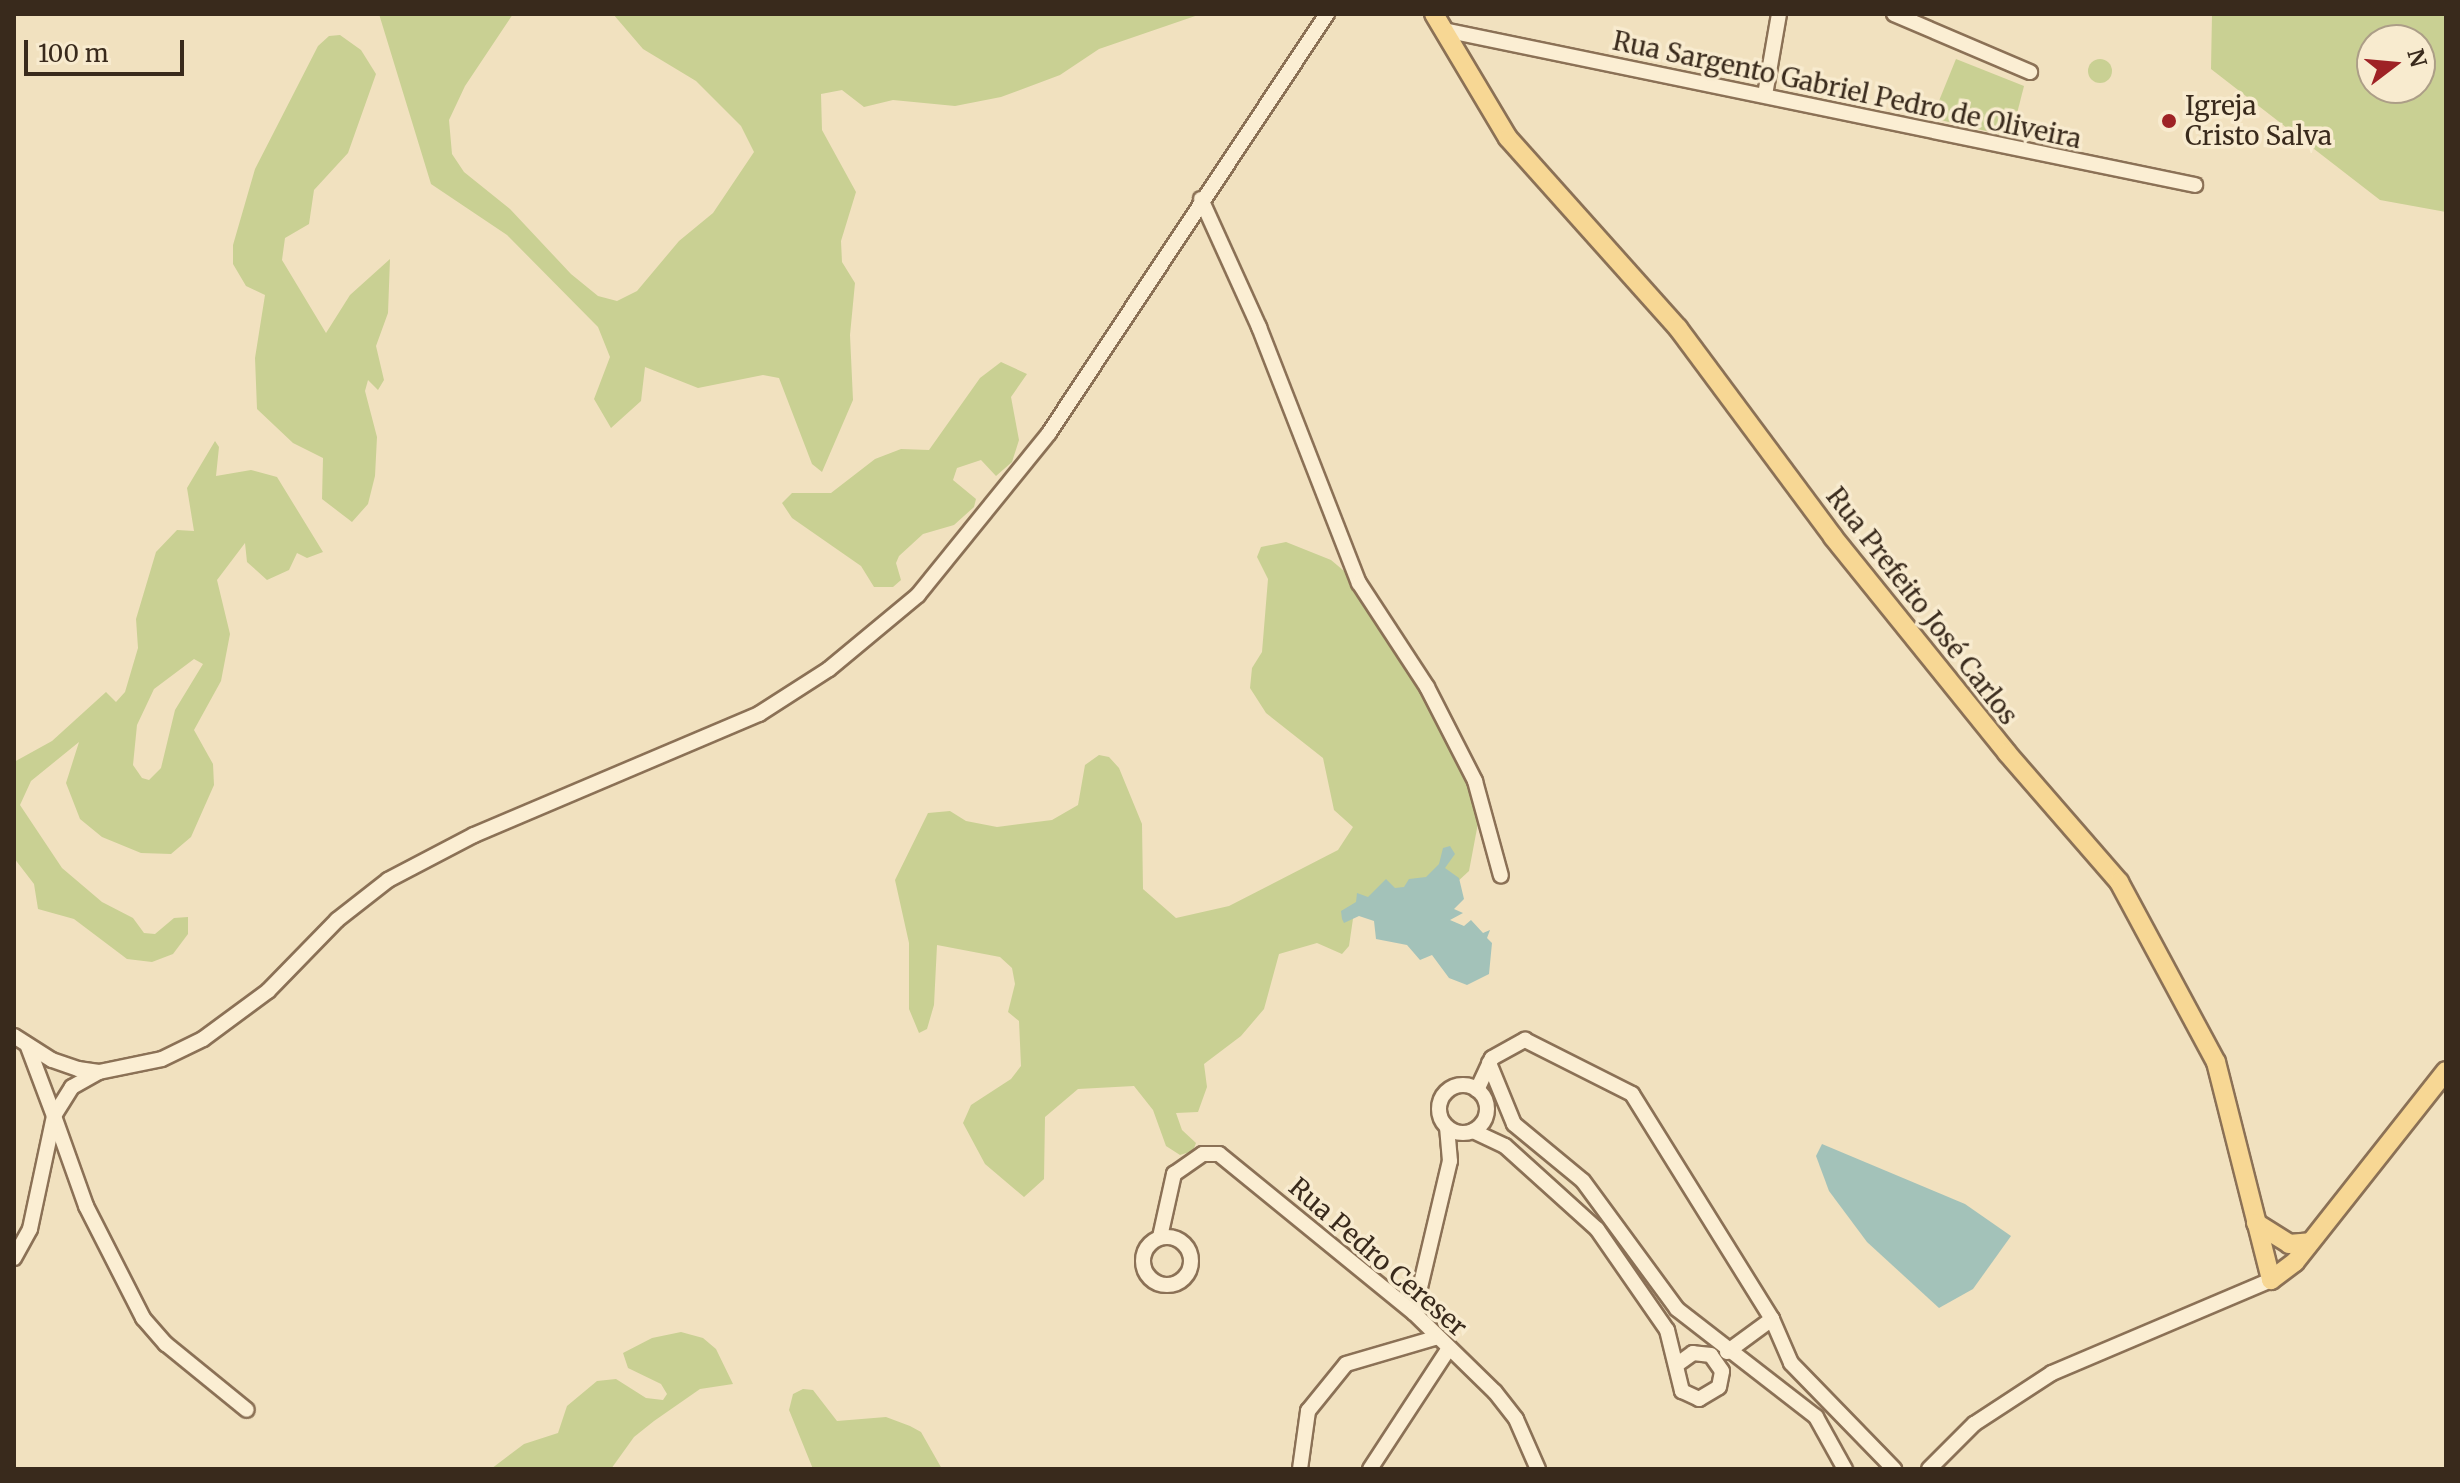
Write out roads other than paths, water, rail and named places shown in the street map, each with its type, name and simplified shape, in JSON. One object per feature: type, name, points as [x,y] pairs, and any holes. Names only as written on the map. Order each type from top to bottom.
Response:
[{"type":"main road","name":"Rua Prefeito José Carlos","points":[[1439,22],[1508,138],[1678,328],[1833,537],[2007,753],[2119,882],[2216,1062],[2271,1280]]},
{"type":"main road","points":[[2271,1280],[2310,1242],[2446,1071]]},
{"type":"main road","points":[[2256,1223],[2289,1244],[2310,1242]]},
{"type":"street","points":[[14,1258],[30,1229],[54,1116],[72,1087],[99,1072],[162,1059],[203,1039],[268,991],[337,920],[388,880],[474,835],[759,714],[829,669],[918,595],[1049,433],[1201,199],[1327,14]]},
{"type":"street","points":[[1765,95],[1779,14]]},
{"type":"street","points":[[1894,14],[2030,72]]},
{"type":"street","name":"Rua Sargento Gabriel Pedro de Oliveira","points":[[1439,22],[1765,95],[2195,185]]},
{"type":"street","points":[[1201,199],[1259,327],[1359,583],[1427,687],[1475,781],[1501,876]]},
{"type":"street","points":[[14,1036],[52,1060],[99,1072]]},
{"type":"street","points":[[1667,1330],[1702,1352],[1722,1371],[1719,1387],[1707,1398],[1682,1391],[1678,1364],[1667,1330],[1597,1229],[1505,1146],[1486,1114],[1477,1090],[1489,1063],[1502,1049],[1525,1040],[1632,1094],[1772,1319],[1791,1363],[1811,1389],[1894,1469]]},
{"type":"street","points":[[28,1047],[86,1206],[129,1296],[166,1344],[247,1410]]},
{"type":"street","points":[[1489,1063],[1514,1124],[1583,1181],[1677,1309],[1727,1352],[1816,1417],[1845,1469]]},
{"type":"street","points":[[1414,1313],[1450,1161],[1447,1127],[1439,1106],[1446,1092],[1460,1085],[1477,1090]]},
{"type":"street","points":[[1450,1161],[1486,1114]]},
{"type":"street","points":[[1447,1127],[1471,1132],[1505,1146]]},
{"type":"street","name":"Rua Pedro Cereser","points":[[1160,1237],[1174,1174],[1203,1154],[1219,1154],[1414,1313],[1516,1419],[1538,1469]]},
{"type":"street","points":[[1167,1200],[1181,1240],[1191,1256],[1190,1270],[1182,1280],[1164,1285],[1147,1275],[1143,1263],[1145,1250],[1160,1237],[1181,1240]]},
{"type":"street","points":[[1929,1469],[1974,1424],[2052,1373],[2271,1280]]},
{"type":"street","points":[[1727,1352],[1772,1319]]},
{"type":"street","points":[[1300,1469],[1308,1411],[1346,1364],[1435,1338]]},
{"type":"street","points":[[1370,1469],[1448,1350]]},
{"type":"street","points":[[1678,1364],[1702,1352]]},
{"type":"water","points":[[1450,846],[1455,854],[1445,868],[1459,878],[1464,899],[1454,909],[1463,913],[1450,920],[1464,926],[1471,920],[1483,933],[1490,930],[1487,938],[1492,943],[1489,974],[1467,985],[1449,978],[1432,955],[1420,960],[1407,945],[1376,939],[1374,921],[1359,916],[1344,923],[1341,911],[1356,902],[1357,893],[1368,897],[1386,879],[1395,888],[1404,887],[1409,879],[1426,877],[1439,864],[1443,848]]},
{"type":"water","points":[[1822,1144],[1965,1204],[2011,1236],[1973,1289],[1939,1308],[1867,1242],[1829,1191],[1816,1156]]},
{"type":"place","name":"Igreja Cristo Salva","points":[[2169,121]]}]
